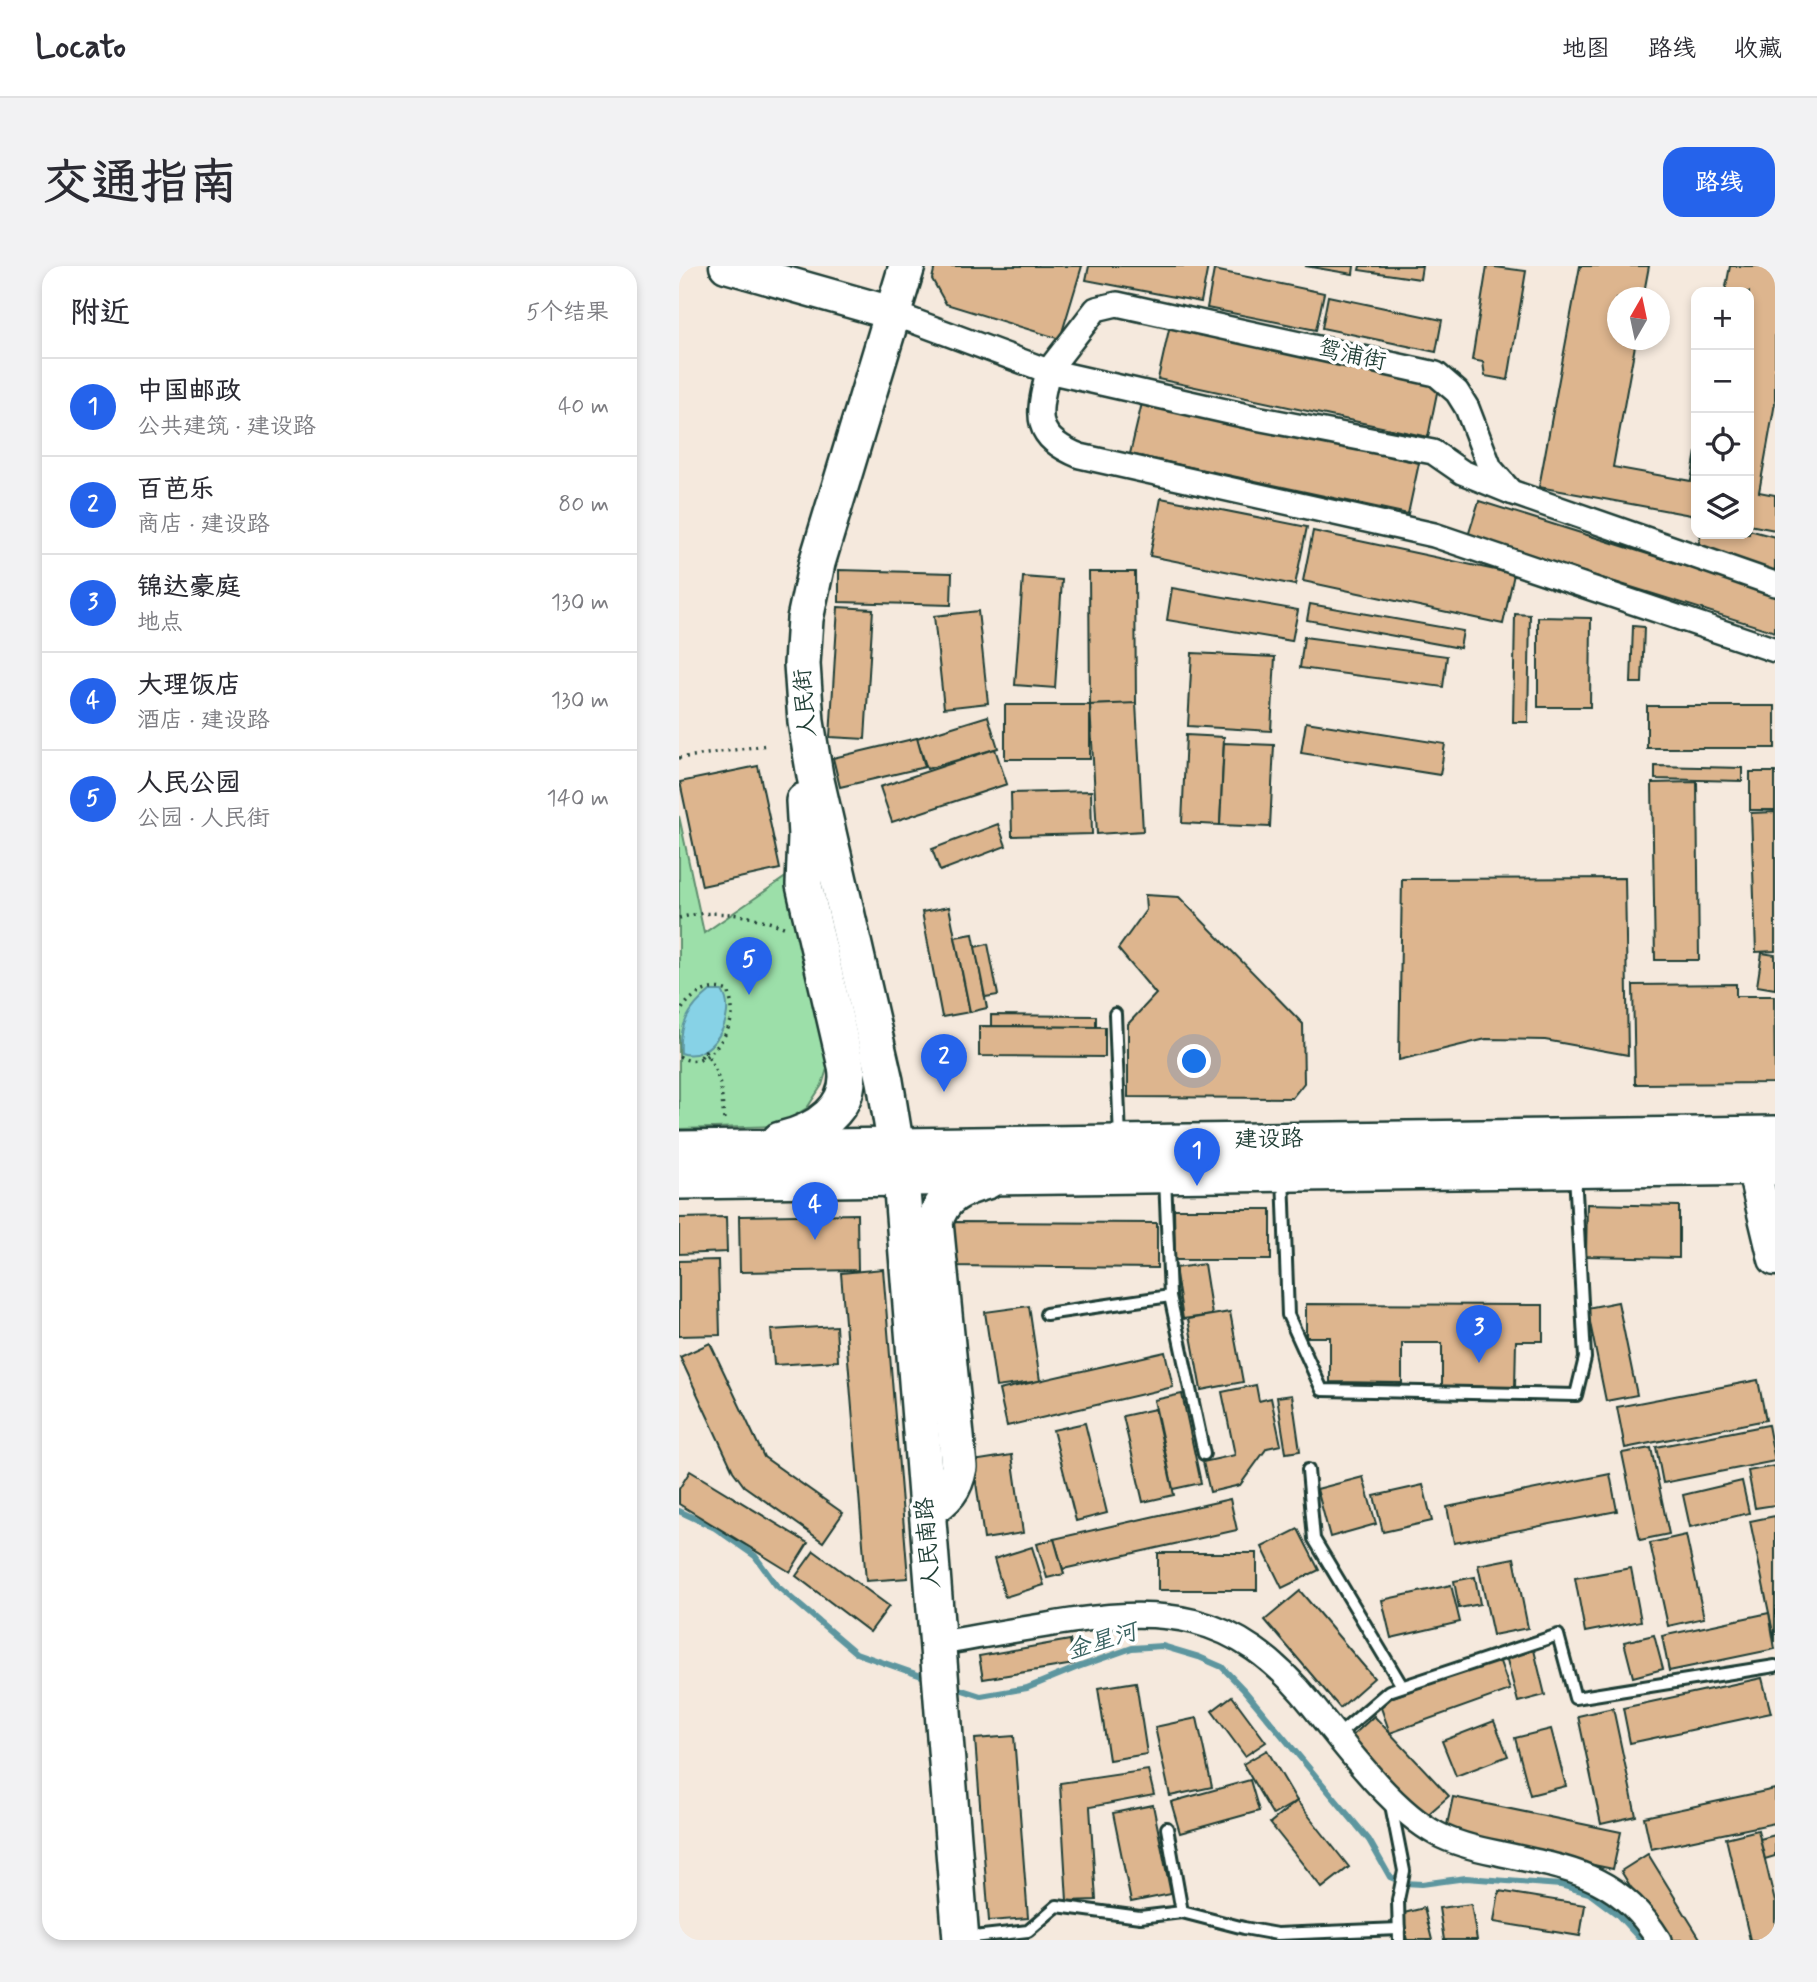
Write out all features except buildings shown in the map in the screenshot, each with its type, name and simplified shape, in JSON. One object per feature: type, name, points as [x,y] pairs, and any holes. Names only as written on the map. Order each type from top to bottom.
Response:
[{"type":"main road","name":"人民街","points":[[899,1162],[885,1081],[820,806],[805,710],[802,653],[811,586],[907,266]]},
{"type":"main road","points":[[734,1148],[794,1137],[815,1127],[838,1107],[848,1083],[804,885],[806,836],[801,748],[805,710]]},
{"type":"main road","name":"建设路","points":[[679,1181],[1120,1142],[1760,1134]]},
{"type":"main road","name":"建设路","points":[[679,1149],[734,1148],[899,1162],[1004,1177],[1764,1168]]},
{"type":"main road","name":"人民南路","points":[[899,1162],[961,1939]]},
{"type":"main road","points":[[927,1511],[949,1495],[959,1467],[935,1223],[943,1204],[957,1191],[1004,1177]]},
{"type":"street","points":[[726,266],[892,313],[1048,371],[1256,418],[1433,452],[1462,472],[1511,492],[1775,584]]},
{"type":"street","name":"鸳浦街","points":[[1048,371],[1096,309],[1117,304],[1436,374],[1457,391],[1467,408],[1490,468],[1511,492]]},
{"type":"street","points":[[1048,371],[1039,414],[1041,423],[1049,437],[1061,448],[1080,456],[1434,535],[1775,650]]},
{"type":"street","points":[[1760,1134],[1775,1259]]},
{"type":"street","points":[[940,1671],[1112,1615],[1148,1614],[1190,1619],[1231,1635],[1272,1663],[1414,1818],[1450,1840],[1549,1864],[1600,1881],[1628,1901],[1659,1940]]},
{"type":"lane","points":[[1115,1014],[1120,1142]]},
{"type":"lane","points":[[1282,1174],[1288,1315],[1322,1390],[1576,1395],[1585,1358],[1575,1170]]},
{"type":"lane","points":[[1165,1175],[1170,1296],[1204,1454]]},
{"type":"lane","points":[[1046,1314],[1170,1296]]},
{"type":"lane","points":[[1308,1470],[1314,1539],[1402,1686]]},
{"type":"lane","points":[[1337,1736],[1389,1690],[1558,1634],[1575,1698],[1775,1666]]},
{"type":"lane","points":[[961,1939],[1028,1931],[1057,1906],[1140,1917],[1182,1912],[1277,1934],[1399,1935],[1398,1900],[1404,1871],[1389,1793]]},
{"type":"lane","points":[[1167,1828],[1182,1912]]},
{"type":"path","points":[[679,758],[768,745]]},
{"type":"path","points":[[679,918],[706,913],[740,914],[787,928]]},
{"type":"path","points":[[679,1015],[681,1006],[709,988],[722,988],[729,992],[733,1013],[727,1031],[715,1049],[698,1061],[685,1060],[679,1056]]},
{"type":"path","points":[[707,1054],[721,1083],[734,1148]]},
{"type":"green space","points":[[679,816],[704,933],[793,872],[831,1056],[822,1085],[807,1108],[777,1126],[679,1129]]},
{"type":"water","points":[[710,991],[722,991],[726,1001],[727,1012],[719,1035],[712,1045],[702,1051],[681,1053],[682,1034],[687,1018],[696,1004]]},
{"type":"waterway","name":"金星河","points":[[679,1511],[715,1528],[755,1556],[776,1585],[856,1653],[930,1679]]},
{"type":"waterway","name":"金星河","points":[[953,1687],[981,1696],[1027,1688],[1132,1648],[1162,1646],[1199,1657],[1222,1667],[1244,1690],[1369,1840],[1390,1877],[1404,1883],[1422,1884],[1466,1878],[1561,1885],[1589,1893],[1617,1914],[1641,1940]]},
{"type":"place","name":"人民公园","points":[[749,995]]},
{"type":"place","name":"百芭乐","points":[[944,1092]]},
{"type":"place","name":"中国邮政","points":[[1197,1186]]},
{"type":"place","name":"大理饭店","points":[[815,1240]]},
{"type":"place","name":"锦达豪庭","points":[[1479,1363]]}]
